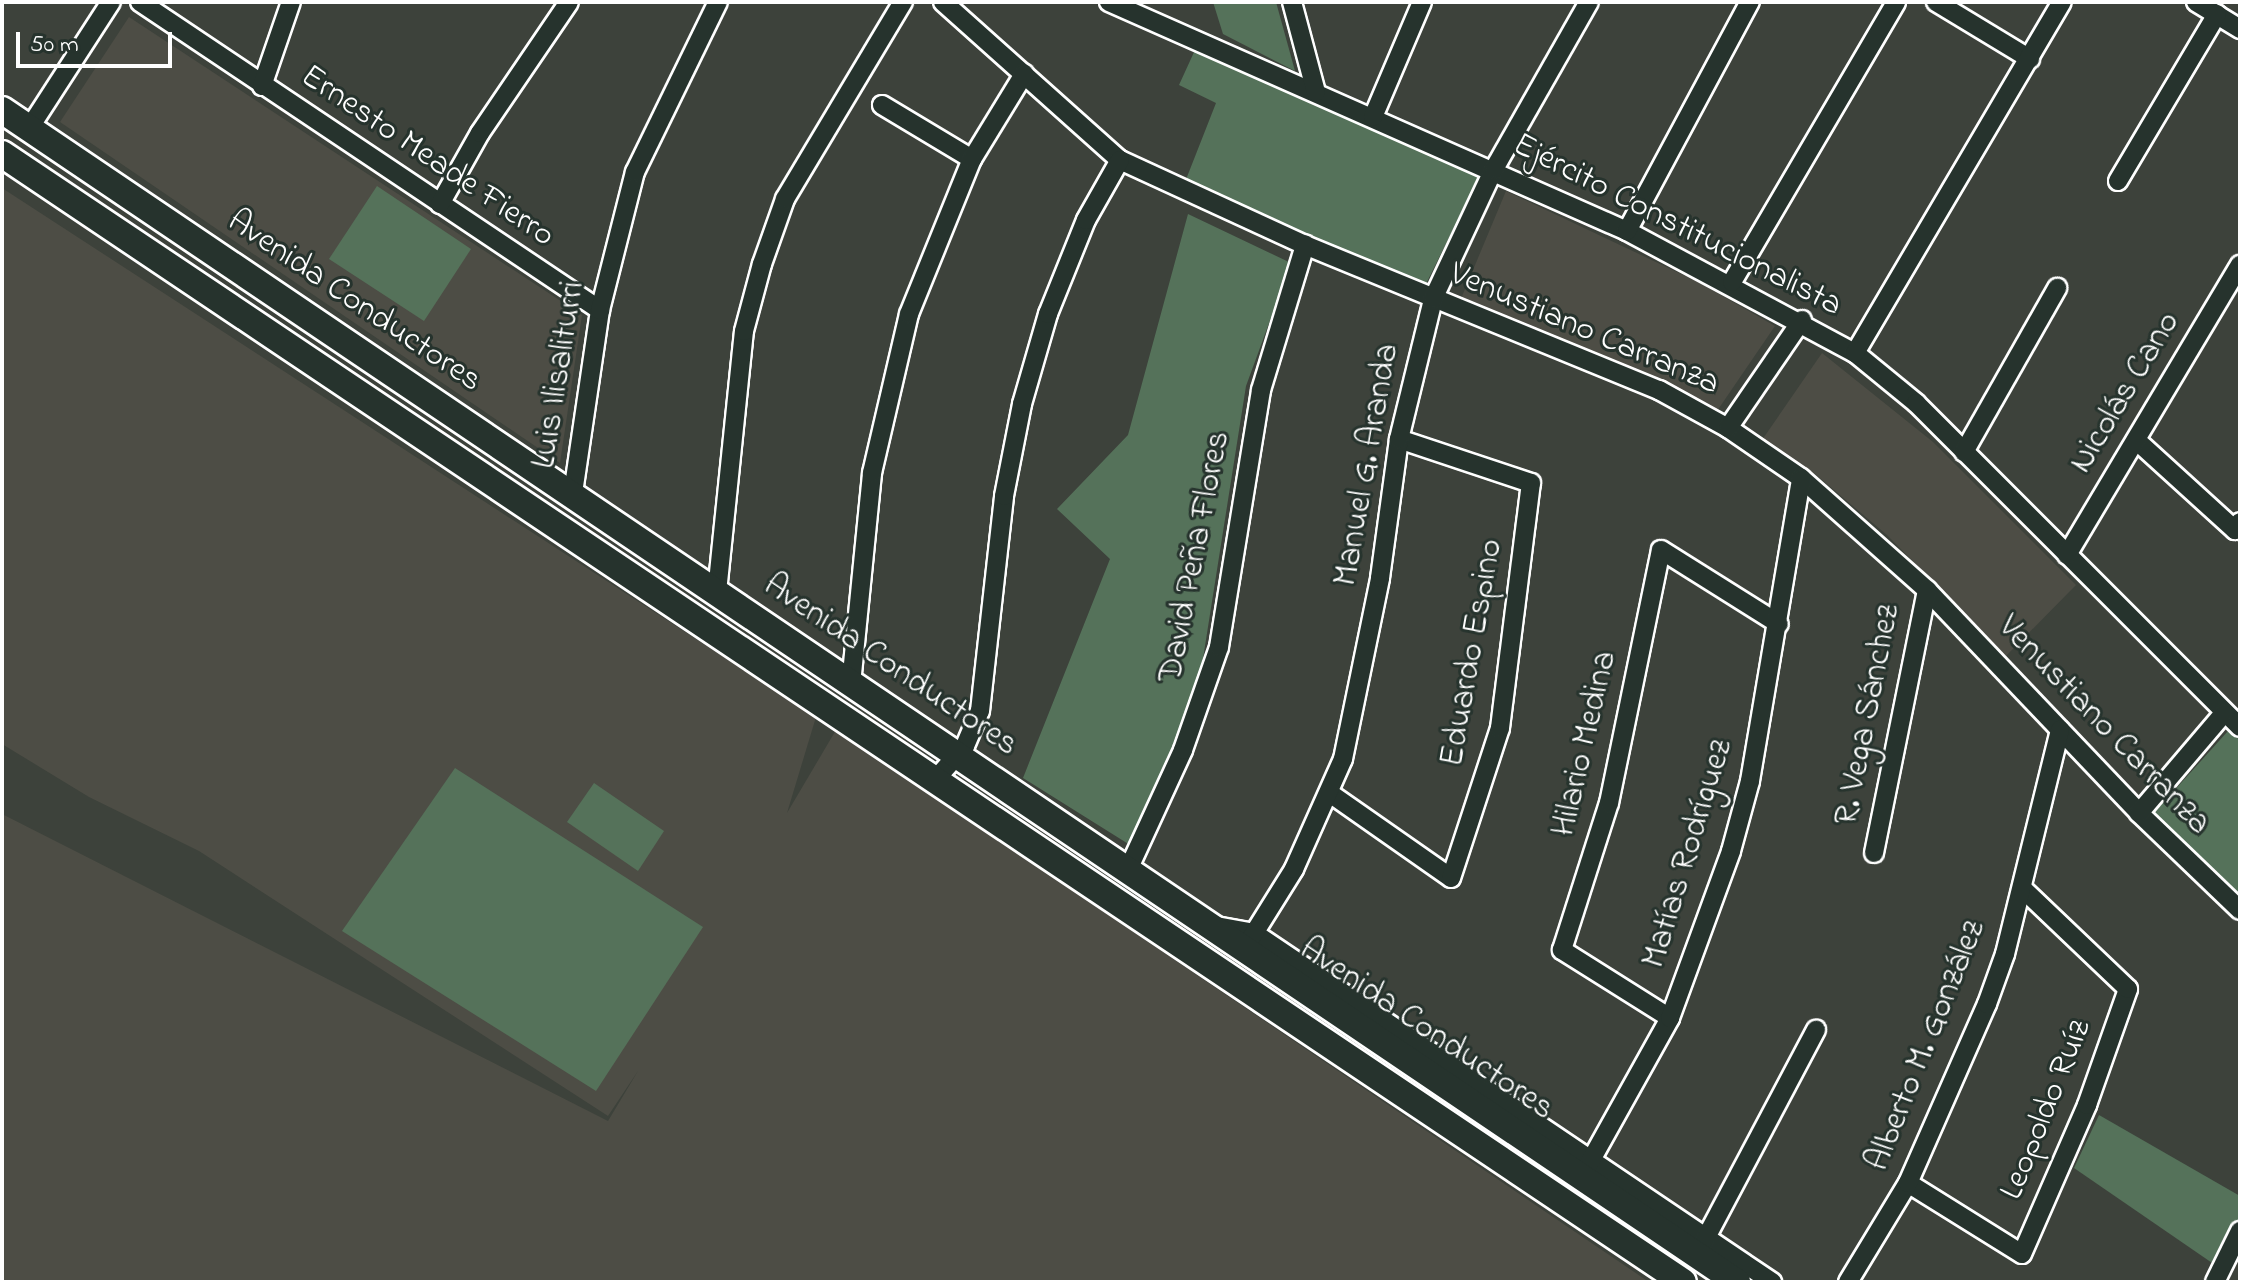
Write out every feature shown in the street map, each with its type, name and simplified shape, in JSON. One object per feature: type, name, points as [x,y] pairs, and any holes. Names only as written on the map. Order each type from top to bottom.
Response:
[{"type":"main road","name":"Avenida Conductores","points":[[2,110],[573,493],[1201,924],[1248,942],[1702,1245],[1737,1282]]},
{"type":"main road","name":"Avenida Conductores","points":[[2,154],[1683,1282]]},
{"type":"street","points":[[30,127],[111,2]]},
{"type":"street","name":"Ernesto Meade Fierro","points":[[140,2],[600,310]]},
{"type":"street","points":[[262,86],[291,2]]},
{"type":"street","points":[[440,204],[480,133],[569,2]]},
{"type":"street","name":"Luis Ilisaliturri","points":[[573,493],[600,310],[635,172],[718,2]]},
{"type":"street","points":[[717,592],[744,331],[762,264],[785,199],[903,2]]},
{"type":"street","name":"Venustiano Carranza","points":[[943,2],[1120,160],[1305,245],[1631,377],[1728,428],[1801,478],[1927,590],[2139,813],[2240,910]]},
{"type":"street","name":"Ejército Constitucionalista","points":[[1109,2],[1494,169],[1627,231],[1732,282],[1855,353],[1964,452],[2240,727]]},
{"type":"street","points":[[1292,2],[1316,92]]},
{"type":"street","points":[[1373,117],[1422,2]]},
{"type":"street","name":"Manuel G. Aranda","points":[[1248,942],[1331,794],[1349,740],[1380,578],[1399,439],[1433,299],[1494,169],[1589,2]]},
{"type":"street","points":[[1627,231],[1750,2]]},
{"type":"street","points":[[1732,282],[1896,2]]},
{"type":"street","points":[[1936,2],[2030,59]]},
{"type":"street","points":[[1855,353],[2062,2]]},
{"type":"street","points":[[2196,2],[2240,29]]},
{"type":"street","points":[[2118,181],[2217,14]]},
{"type":"street","points":[[851,684],[872,473],[895,364],[924,269],[972,159],[1024,74]]},
{"type":"street","points":[[882,105],[972,159]]},
{"type":"street","points":[[936,779],[958,756],[980,711],[1004,496],[1022,404],[1067,261],[1120,160]]},
{"type":"street","name":"David Peña Flores","points":[[1127,872],[1183,750],[1219,647],[1261,390],[1305,245]]},
{"type":"street","name":"Nicolás Cano","points":[[2067,555],[2240,265]]},
{"type":"street","points":[[1964,452],[2057,288]]},
{"type":"street","points":[[1728,428],[1802,320]]},
{"type":"street","name":"Eduardo Espino","points":[[1331,794],[1451,878],[1500,728],[1531,483],[1399,439]]},
{"type":"street","points":[[2136,440],[2238,526]]},
{"type":"street","name":"Matías Rodríguez","points":[[1588,1169],[1670,1018],[1710,914],[1747,795],[1779,624],[1801,478]]},
{"type":"street","name":"Hilario Medina","points":[[1670,1018],[1562,950],[1609,803],[1661,550],[1779,624]]},
{"type":"street","name":"R. Vega Sánchez","points":[[1874,853],[1927,590]]},
{"type":"street","points":[[2139,813],[2224,713]]},
{"type":"street","name":"Alberto M. González","points":[[1848,1282],[1908,1183],[1987,1004],[2022,888],[2060,730]]},
{"type":"street","name":"Leopoldo Ruíz","points":[[1908,1183],[2022,1254],[2065,1160],[2128,989],[2022,888]]},
{"type":"street","points":[[1772,1282],[1702,1245],[1816,1030]]},
{"type":"street","points":[[2215,1282],[2240,1231]]},
{"type":"shaded area","points":[[129,17],[582,315],[560,463],[60,122]]},
{"type":"shaded area","points":[[2,188],[816,717],[787,813],[836,730],[1649,1282],[2,1282],[2,814],[608,1121],[638,1071],[608,1116],[199,851],[89,797],[2,744]]},
{"type":"shaded area","points":[[1506,191],[1698,282],[1775,326],[1715,414],[1659,379],[1460,301]]},
{"type":"shaded area","points":[[1822,353],[1933,442],[2076,585],[2006,656],[1887,535],[1815,474],[1762,440]]},
{"type":"green space","points":[[1213,2],[1276,2],[1295,71],[1223,34]]},
{"type":"green space","points":[[1195,50],[1479,177],[1422,292],[1185,182],[1216,103],[1179,85]]},
{"type":"green space","points":[[377,186],[471,249],[424,321],[329,259]]},
{"type":"green space","points":[[1188,214],[1291,263],[1246,386],[1196,703],[1130,845],[1023,778],[1110,559],[1057,509],[1128,435]]},
{"type":"green space","points":[[2228,731],[2240,740],[2240,901],[2153,814]]},
{"type":"green space","points":[[455,768],[703,927],[596,1091],[342,931]]},
{"type":"green space","points":[[594,783],[664,831],[638,871],[567,822]]},
{"type":"green space","points":[[2099,1115],[2240,1196],[2240,1216],[2218,1267],[2074,1168]]}]
